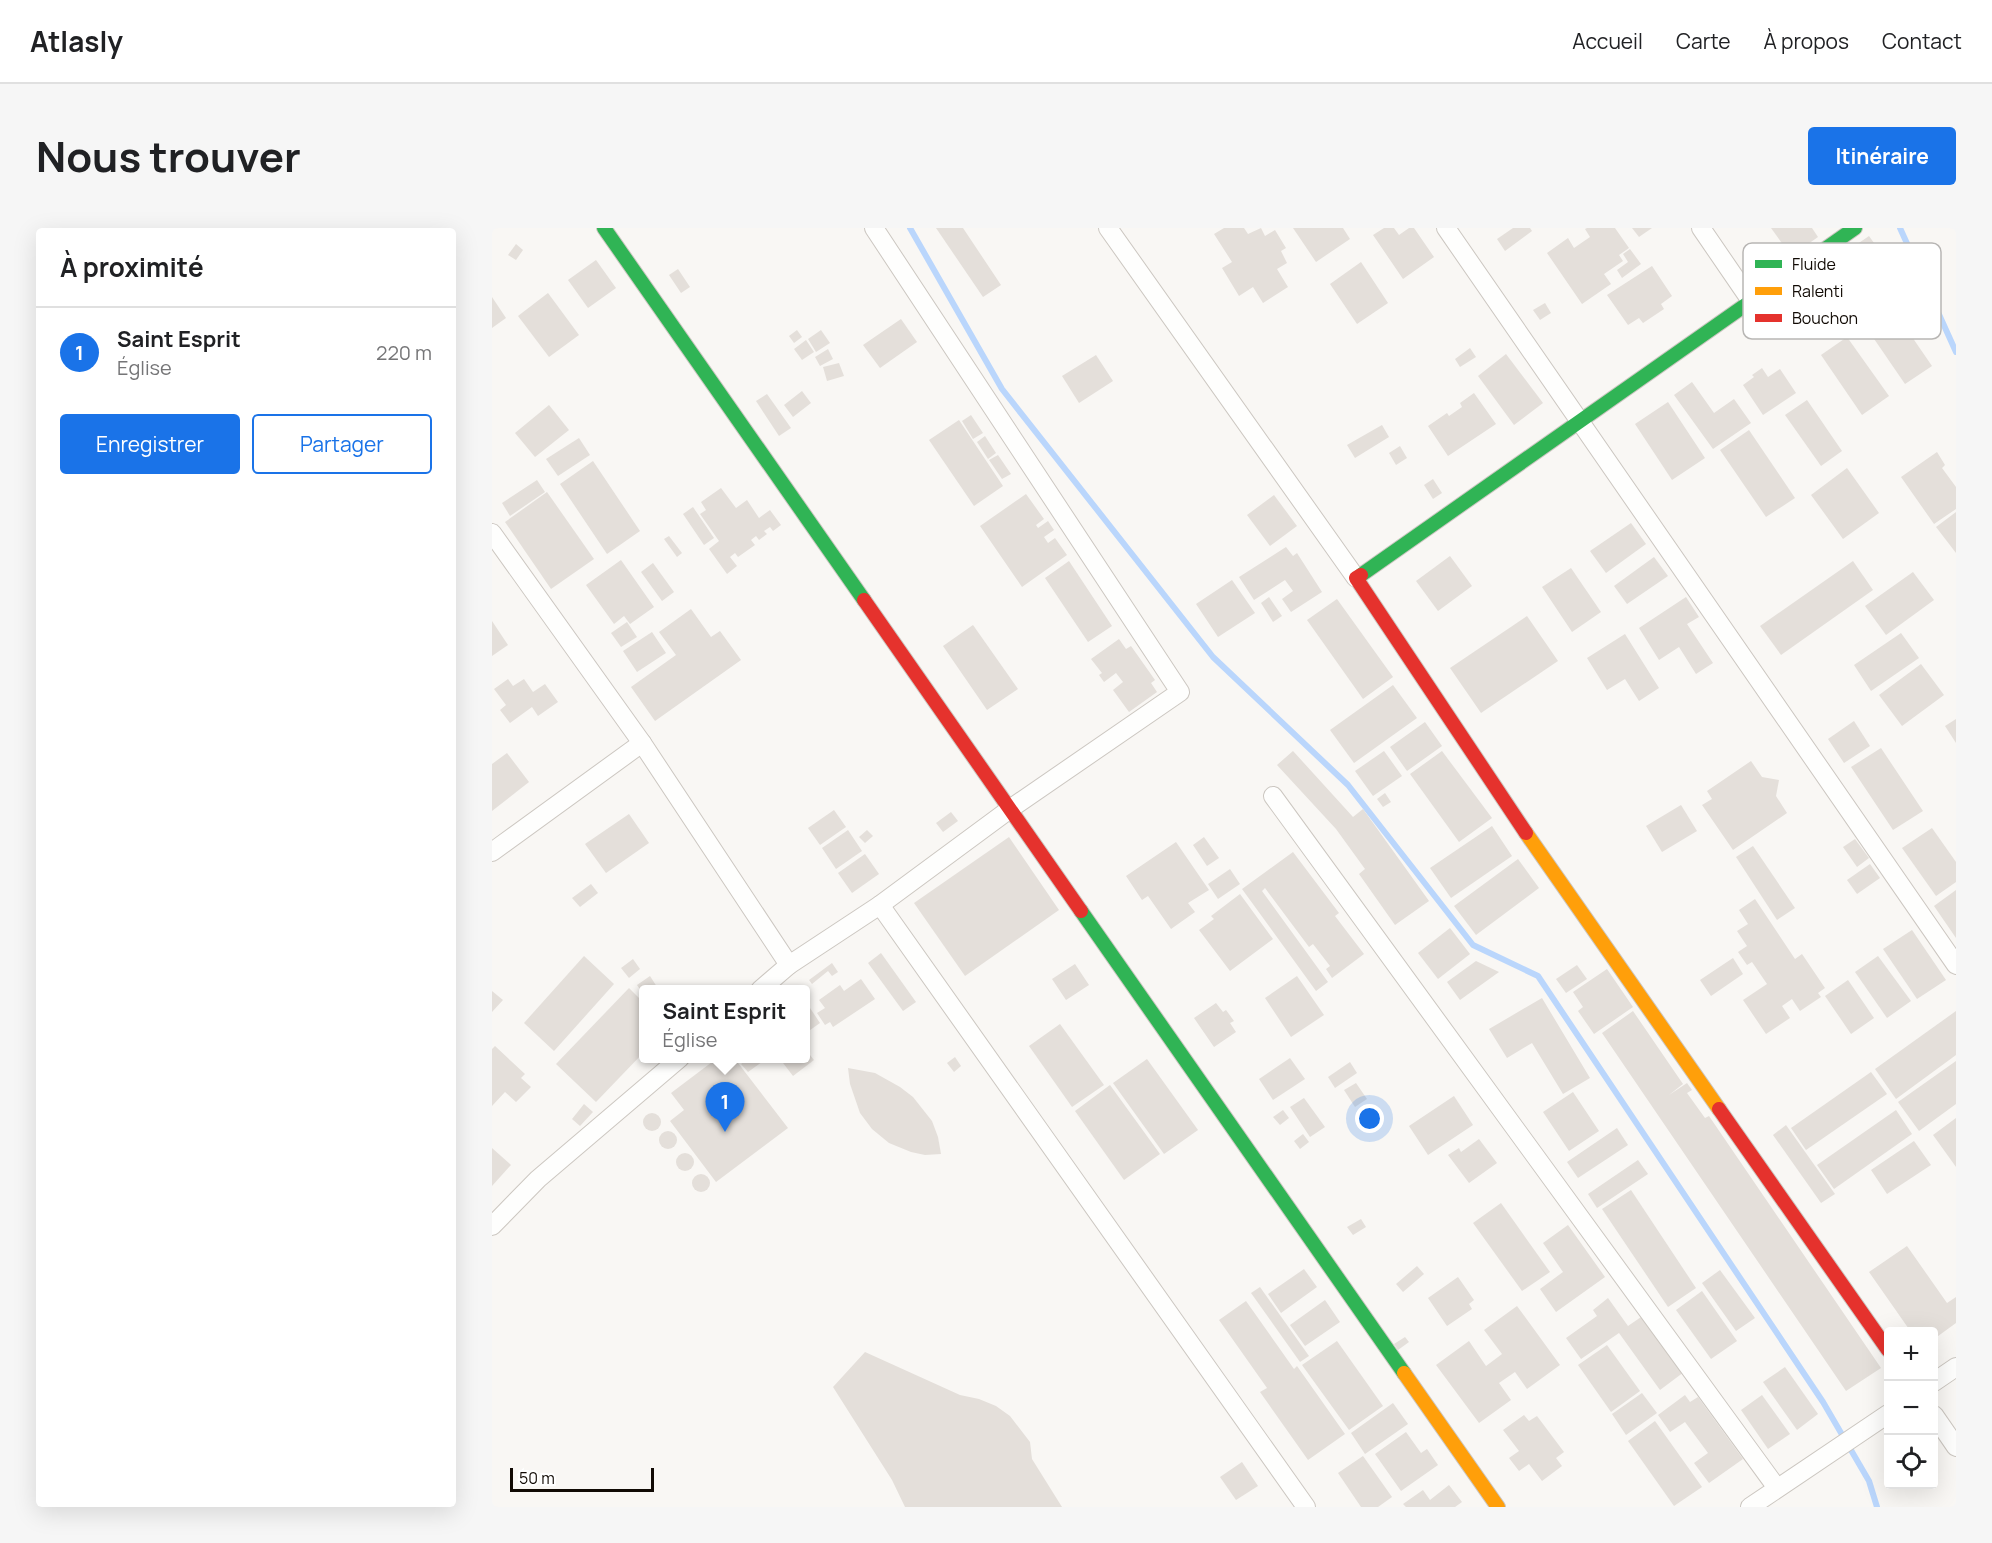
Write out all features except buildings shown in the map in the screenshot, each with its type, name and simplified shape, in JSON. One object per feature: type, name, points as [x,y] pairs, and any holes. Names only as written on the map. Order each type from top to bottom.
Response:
[{"type":"street","points":[[604,228],[1498,1507]]},
{"type":"street","points":[[766,985],[789,965],[880,905],[1010,809],[1178,694],[1180,689],[874,228]]},
{"type":"street","points":[[1108,228],[1356,578],[1520,824],[1884,1344]]},
{"type":"street","points":[[1446,228],[1956,965]]},
{"type":"street","points":[[1701,228],[1743,289]]},
{"type":"street","points":[[1834,243],[1855,228]]},
{"type":"street","points":[[1356,578],[1743,307]]},
{"type":"street","points":[[492,533],[642,743],[789,965]]},
{"type":"street","points":[[492,852],[642,743]]},
{"type":"street","points":[[1273,796],[1777,1488]]},
{"type":"street","points":[[880,905],[1306,1507]]},
{"type":"street","points":[[492,1226],[538,1179],[675,1063]]},
{"type":"street","points":[[1935,1381],[1956,1366]]},
{"type":"street","points":[[1750,1507],[1884,1417]]},
{"type":"street","points":[[1938,1420],[1956,1447]]},
{"type":"waterway","points":[[910,228],[1002,389],[1213,657],[1348,785],[1473,945],[1538,976],[1823,1402],[1869,1481],[1877,1507]]},
{"type":"waterway","points":[[1900,228],[1907,243]]},
{"type":"waterway","points":[[1941,319],[1956,352]]},
{"type":"traffic: fast","points":[[604,228],[864,600]]},
{"type":"traffic: fast","points":[[1834,243],[1855,228]]},
{"type":"traffic: fast","points":[[1361,575],[1743,307]]},
{"type":"traffic: fast","points":[[1081,911],[1404,1373]]},
{"type":"traffic: slow","points":[[1526,833],[1719,1109]]},
{"type":"traffic: slow","points":[[1404,1373],[1498,1507]]},
{"type":"traffic: jam","points":[[1361,575],[1356,578],[1526,833]]},
{"type":"traffic: jam","points":[[864,600],[1081,911]]},
{"type":"traffic: jam","points":[[1719,1109],[1884,1344]]},
{"type":"place","name":"Saint Esprit","points":[[725,1132]]}]
